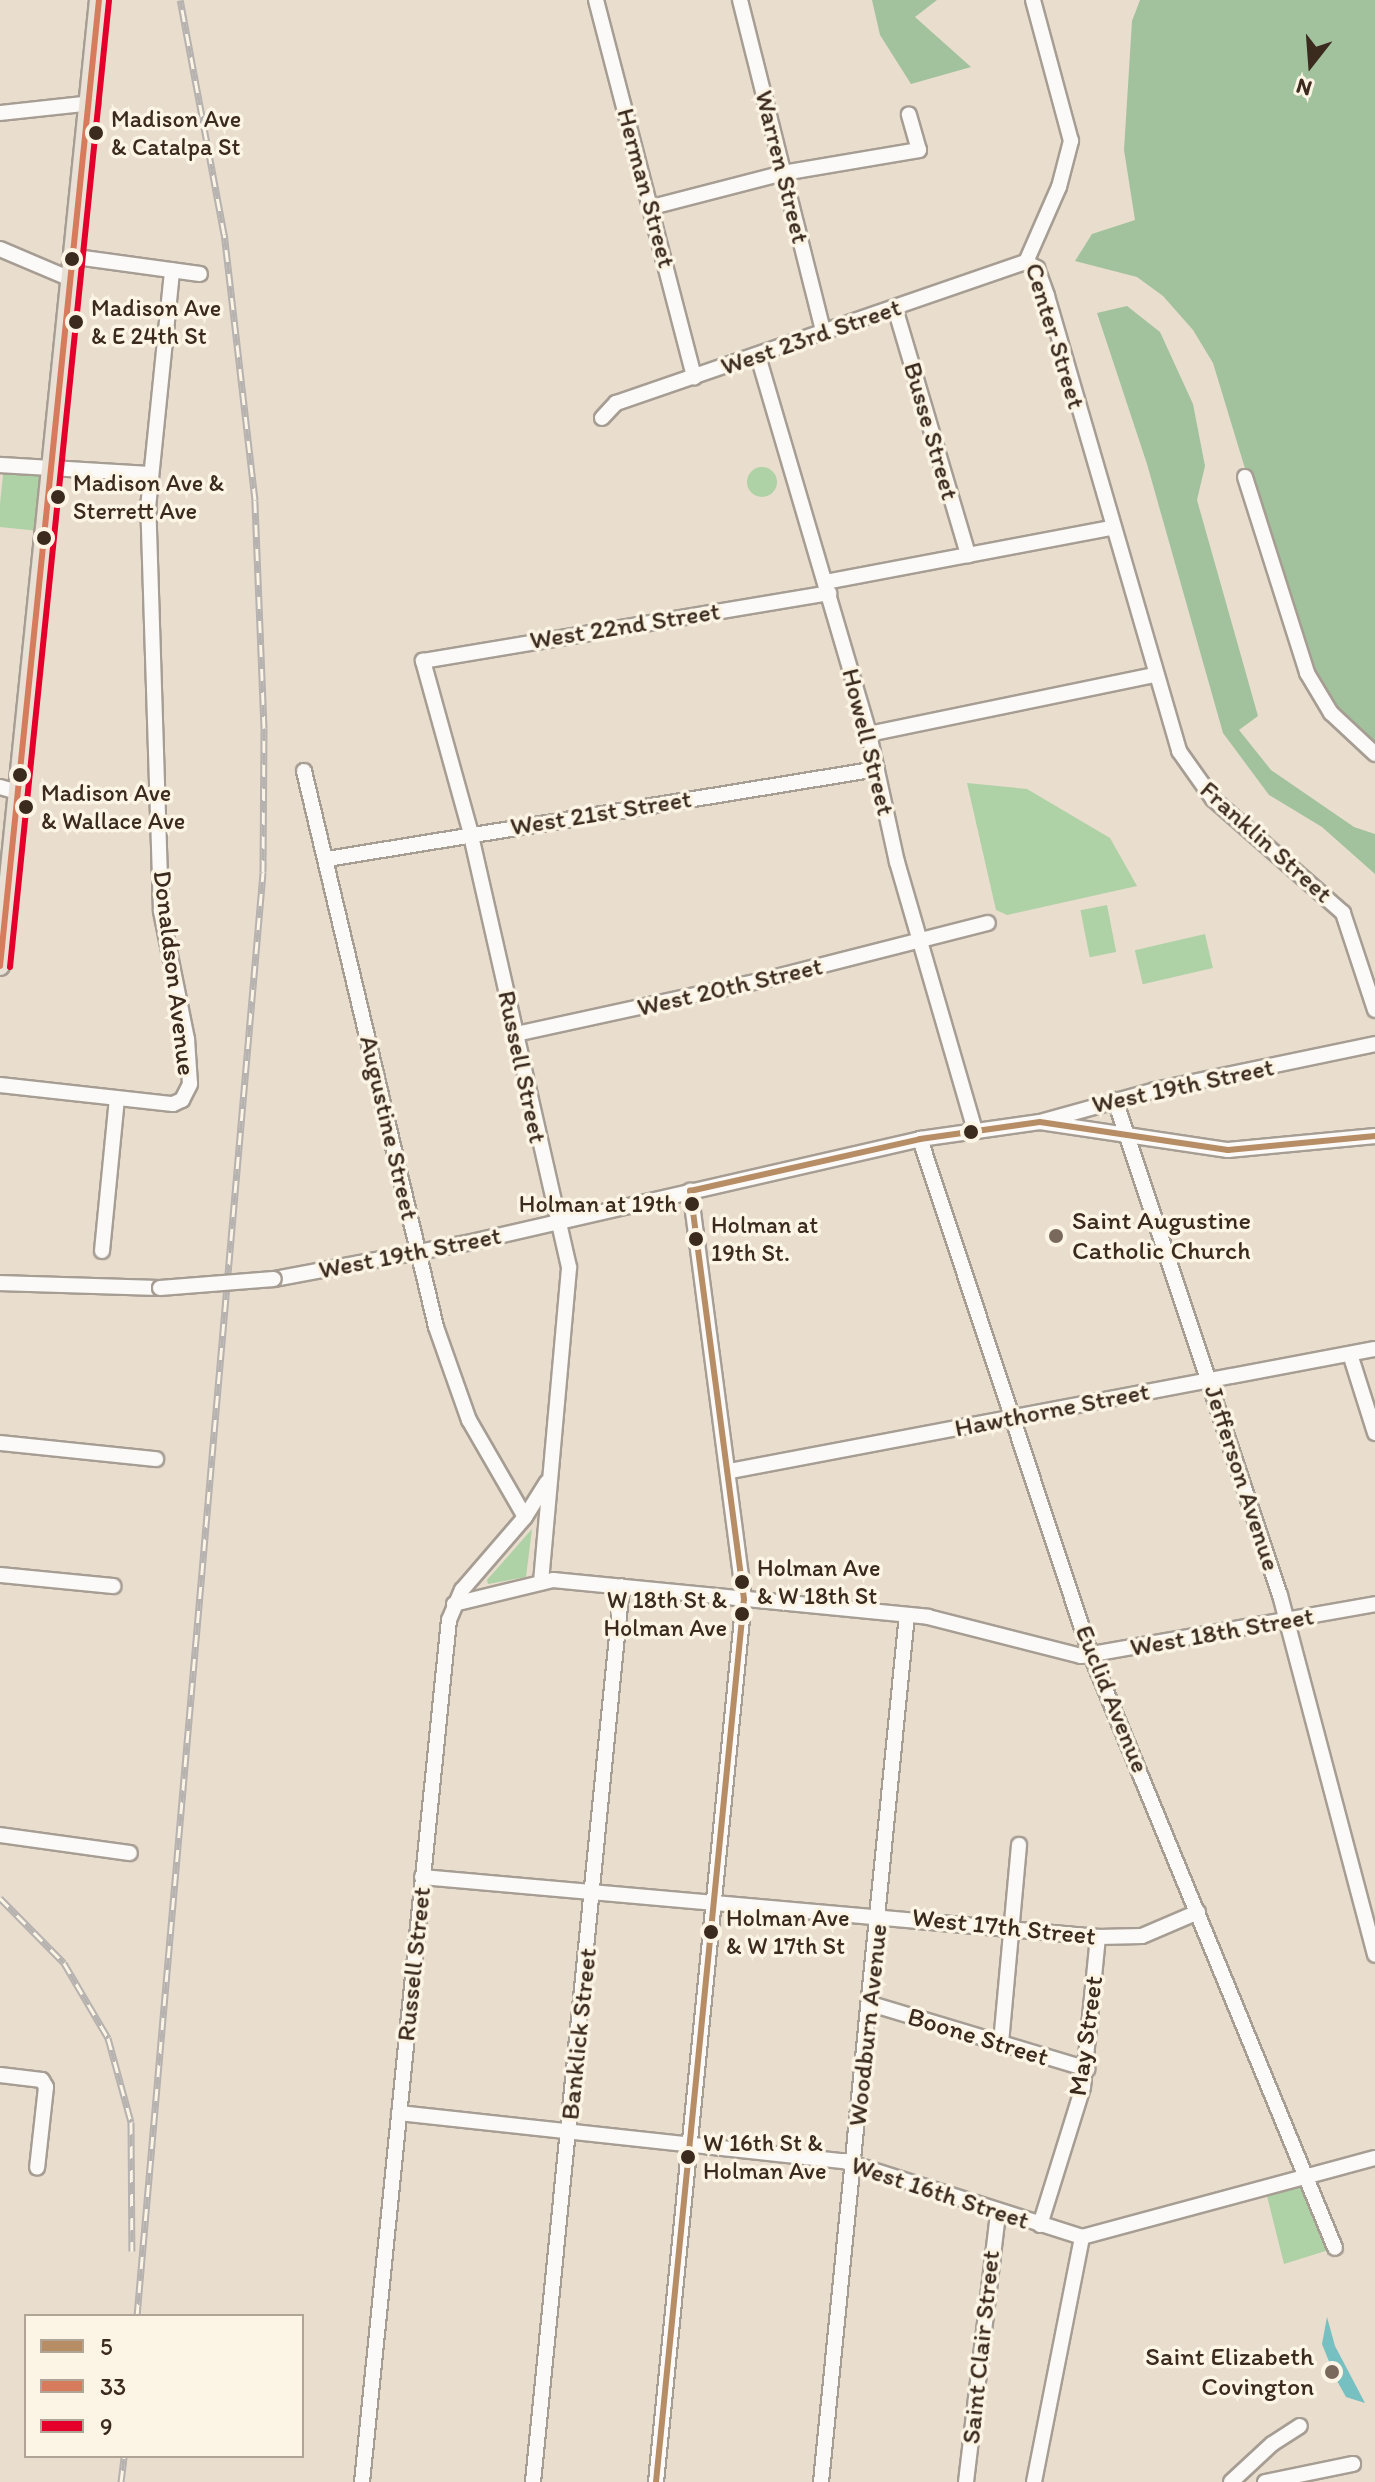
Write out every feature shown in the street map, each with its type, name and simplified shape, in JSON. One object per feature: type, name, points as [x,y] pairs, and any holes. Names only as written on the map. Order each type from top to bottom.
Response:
[{"type":"main road","points":[[0,966],[9,789],[53,471],[92,103],[99,0]]},
{"type":"street","name":"Herman Street","points":[[596,0],[694,377]]},
{"type":"street","name":"Warren Street","points":[[740,0],[824,334]]},
{"type":"street","name":"Center Street","points":[[1033,0],[1071,141],[1059,187],[1026,262],[1037,268],[1047,296],[1154,675]]},
{"type":"street","points":[[0,113],[92,103]]},
{"type":"street","points":[[652,207],[783,173],[919,150],[909,114]]},
{"type":"street","points":[[0,249],[73,280]]},
{"type":"street","points":[[76,257],[200,274]]},
{"type":"street","name":"West 23rd Street","points":[[602,418],[616,403],[1026,262]]},
{"type":"street","name":"Donaldson Avenue","points":[[117,1099],[173,1104],[182,1100],[190,1084],[187,1039],[161,911],[151,474],[172,270]]},
{"type":"street","name":"Busse Street","points":[[895,308],[968,555]]},
{"type":"street","name":"Howell Street","points":[[758,356],[869,734],[920,941],[975,1130]]},
{"type":"street","points":[[0,465],[53,471],[62,465],[151,474]]},
{"type":"street","points":[[1245,477],[1307,673],[1331,713],[1375,754]]},
{"type":"street","name":"West 22nd Street","points":[[423,661],[730,609],[968,555],[1111,528]]},
{"type":"street","name":"Russell Street","points":[[423,661],[471,834],[569,1267],[541,1582]]},
{"type":"street","points":[[869,734],[1154,675]]},
{"type":"street","name":"Franklin Street","points":[[1154,675],[1179,751],[1198,782],[1343,913],[1375,1010]]},
{"type":"street","name":"West 21st Street","points":[[327,859],[877,769]]},
{"type":"street","name":"Augustine Street","points":[[304,771],[436,1327],[465,1410],[525,1517]]},
{"type":"street","name":"West 20th Street","points":[[516,1034],[988,923]]},
{"type":"street","name":"West 19th Street","points":[[0,1283],[160,1288],[274,1279],[557,1222],[920,1139],[1040,1122],[1115,1100],[1375,1044]]},
{"type":"street","points":[[0,1085],[117,1099],[102,1251]]},
{"type":"street","name":"Jefferson Avenue","points":[[1115,1100],[1209,1380],[1285,1622],[1375,1955]]},
{"type":"street","points":[[1040,1122],[1128,1138],[1249,1150],[1375,1136]]},
{"type":"street","name":"Euclid Avenue","points":[[920,1139],[1091,1655],[1335,2248]]},
{"type":"street","points":[[656,2482],[716,1906],[744,1599],[730,1471],[690,1191]]},
{"type":"street","name":"Hawthorne Street","points":[[730,1471],[1374,1349]]},
{"type":"street","points":[[1350,1354],[1375,1433]]},
{"type":"street","points":[[0,1443],[156,1459]]},
{"type":"street","name":"Russell Street","points":[[362,2482],[444,1654],[454,1604],[525,1517],[549,1478]]},
{"type":"street","points":[[0,1575],[113,1586]]},
{"type":"street","name":"West 18th Street","points":[[454,1604],[541,1582],[622,1586],[907,1615],[1091,1655],[1375,1604]]},
{"type":"street","name":"Banklick Street","points":[[533,2482],[594,1894],[622,1586]]},
{"type":"street","name":"Woodburn Avenue","points":[[821,2482],[871,2004],[907,1615]]},
{"type":"street","points":[[0,1835],[130,1853]]},
{"type":"street","points":[[1001,2043],[1014,1928],[1019,1845]]},
{"type":"street","name":"West 17th Street","points":[[422,1877],[716,1906],[879,1915],[1098,1937],[1142,1936],[1198,1912]]},
{"type":"street","name":"May Street","points":[[1040,2225],[1087,2069],[1098,1937]]},
{"type":"street","name":"Boone Street","points":[[871,2004],[1087,2069]]},
{"type":"street","points":[[0,2075],[42,2080],[46,2104],[37,2168]]},
{"type":"street","name":"West 16th Street","points":[[399,2113],[692,2144],[854,2165],[1082,2237]]},
{"type":"street","points":[[1034,2482],[1082,2237],[1375,2158]]},
{"type":"street","name":"Saint Clair Street","points":[[966,2482],[998,2212]]},
{"type":"street","points":[[1231,2482],[1272,2444],[1300,2426]]},
{"type":"street","points":[[1265,2482],[1353,2464]]},
{"type":"green space","points":[[872,0],[937,0],[915,17],[971,67],[911,84],[880,35]]},
{"type":"green space","points":[[1140,0],[1375,0],[1375,754],[1307,673],[1213,363],[1193,330],[1163,296],[1137,277],[1075,261],[1092,234],[1135,220],[1124,150],[1132,21]]},
{"type":"green space","points":[[1127,306],[1160,332],[1193,404],[1205,466],[1197,500],[1258,716],[1239,730],[1271,770],[1354,827],[1375,834],[1375,874],[1322,827],[1269,795],[1223,733],[1147,464],[1097,313]]},
{"type":"green space","points":[[4,466],[53,471],[46,532],[0,527]]},
{"type":"green space","points":[[762,467],[773,471],[777,482],[773,493],[762,497],[751,493],[747,482],[751,471]]},
{"type":"green space","points":[[967,783],[1027,789],[1110,838],[1137,886],[1007,915],[996,910]]},
{"type":"green space","points":[[1107,905],[1116,952],[1090,957],[1080,910]]},
{"type":"green space","points":[[1205,934],[1213,968],[1143,984],[1135,950]]},
{"type":"green space","points":[[532,1529],[526,1577],[488,1584],[487,1580]]},
{"type":"green space","points":[[1307,2176],[1335,2248],[1284,2264],[1265,2188]]},
{"type":"water","points":[[1327,2317],[1335,2346],[1365,2403],[1346,2397],[1336,2379],[1322,2344]]},
{"type":"railway","points":[[137,2314],[263,872],[264,728],[255,500],[224,234],[180,0]]},
{"type":"railway","points":[[0,1898],[64,1963],[108,2038],[131,2122],[132,2251]]},
{"type":"railway","points":[[121,2482],[124,2458]]},
{"type":"transit line","name":"33","points":[[0,966],[99,0]]},
{"type":"transit line","name":"9","points":[[10,967],[109,1]]},
{"type":"transit line","name":"5","points":[[656,2482],[744,1599],[690,1191],[920,1139],[1040,1122],[1228,1150],[1375,1136]]},
{"type":"place","name":"Madison Ave & Catalpa St","points":[[96,133]]},
{"type":"place","name":"Madison Ave & E 24th St","points":[[76,322]]},
{"type":"place","name":"Madison Ave & Sterrett Ave","points":[[58,497]]},
{"type":"place","name":"Madison Ave & Wallace Ave","points":[[26,807]]},
{"type":"place","name":"Holman at 19th","points":[[692,1204]]},
{"type":"place","name":"Saint Augustine Catholic Church","points":[[1056,1236]]},
{"type":"place","name":"Holman at 19th St.","points":[[696,1239]]},
{"type":"place","name":"Holman Ave & W 18th St","points":[[742,1582]]},
{"type":"place","name":"W 18th St & Holman Ave","points":[[742,1614]]},
{"type":"place","name":"Holman Ave & W 17th St","points":[[711,1932]]},
{"type":"place","name":"W 16th St & Holman Ave","points":[[688,2157]]},
{"type":"place","name":"Saint Elizabeth Covington","points":[[1332,2372]]}]
